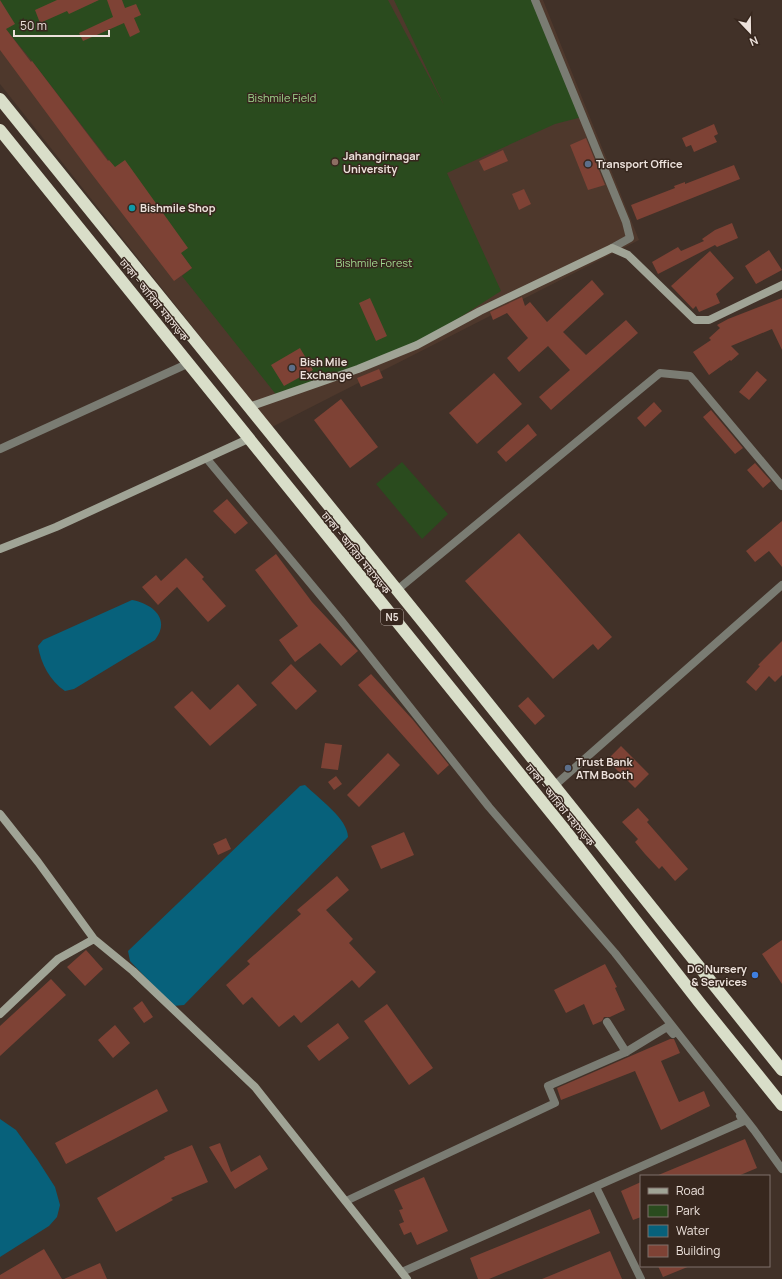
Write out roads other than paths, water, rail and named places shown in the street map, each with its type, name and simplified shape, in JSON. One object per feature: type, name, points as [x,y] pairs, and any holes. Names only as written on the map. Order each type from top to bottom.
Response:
[{"type":"highway","name":"ঢাকা - আরিচা মহাসড়ক","points":[[0,100],[397,590],[782,1070]]},
{"type":"highway","name":"ঢাকা - আরিচা মহাসড়ক","points":[[0,130],[187,364],[565,830],[782,1105]]},
{"type":"street","points":[[249,407],[358,369],[417,345],[480,311],[630,238],[626,222],[535,0]]},
{"type":"street","points":[[612,248],[628,255],[695,320],[709,320],[782,285]]},
{"type":"street","points":[[0,449],[187,364]]},
{"type":"street","points":[[397,590],[660,373],[690,376],[782,486]]},
{"type":"street","points":[[0,549],[56,527],[248,439]]},
{"type":"street","points":[[207,459],[340,619],[489,807],[615,953],[754,1130],[782,1169]]},
{"type":"street","points":[[554,786],[782,585]]},
{"type":"street","points":[[0,814],[38,862],[94,939],[133,971],[255,1087],[407,1279]]},
{"type":"street","points":[[0,1014],[58,959],[94,939]]},
{"type":"street","points":[[607,1022],[626,1052]]},
{"type":"street","points":[[346,1201],[555,1103],[548,1086],[626,1052],[667,1027],[744,1121],[402,1272]]},
{"type":"street","points":[[596,1187],[641,1279]]},
{"type":"water","points":[[132,600],[147,605],[153,609],[160,619],[161,625],[155,640],[74,689],[65,691],[47,672],[41,659],[38,646],[43,640]]},
{"type":"water","points":[[305,785],[338,816],[347,830],[348,837],[184,1005],[173,1006],[130,961],[128,951],[300,786]]},
{"type":"water","points":[[0,1119],[16,1130],[37,1159],[55,1187],[60,1205],[57,1217],[49,1226],[0,1257]]},
{"type":"place","name":"Jahangirnagar University","points":[[335,162]]},
{"type":"place","name":"Transport Office","points":[[588,164]]},
{"type":"place","name":"Bishmile Shop","points":[[132,208]]},
{"type":"place","name":"Bish Mile Exchange","points":[[292,368]]},
{"type":"place","name":"Trust Bank ATM Booth","points":[[568,768]]},
{"type":"place","name":"DC Nursery & Services","points":[[755,975]]},
{"type":"park label","name":"Bishmile Field","points":[[282,98]]},
{"type":"park label","name":"Bishmile Forest","points":[[374,263]]}]
